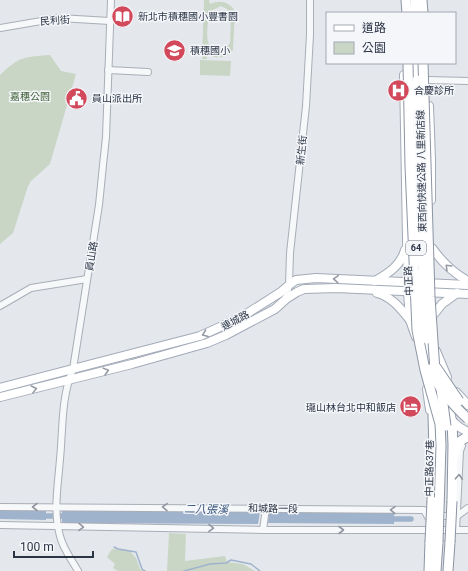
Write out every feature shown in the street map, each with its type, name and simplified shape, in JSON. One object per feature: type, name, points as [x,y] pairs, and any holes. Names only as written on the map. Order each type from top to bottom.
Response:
[{"type":"highway","points":[[406,0],[407,12]]},
{"type":"highway","points":[[412,0],[412,12]]},
{"type":"highway","points":[[416,0],[416,12]]},
{"type":"highway","points":[[422,0],[422,12]]},
{"type":"highway","points":[[408,64],[410,166],[417,330],[425,370],[438,412],[441,445],[436,571]]},
{"type":"highway","name":"東西向快速公路 八里新店線","points":[[412,64],[417,297],[420,324],[427,363],[434,378],[445,394],[468,412]]},
{"type":"highway","points":[[417,64],[421,304],[424,333],[442,394],[447,446],[442,571]]},
{"type":"highway","name":"東西向快速公路 八里新店線","points":[[417,64],[424,320],[428,342],[436,367],[455,398],[468,412]]},
{"type":"highway","points":[[423,64],[430,297],[435,371]]},
{"type":"highway","points":[[421,304],[420,311],[425,370]]},
{"type":"highway","points":[[428,571],[433,463],[433,413],[439,406]]},
{"type":"highway","points":[[430,414],[433,430]]},
{"type":"highway","points":[[448,571],[453,461],[452,421]]},
{"type":"highway","points":[[453,461],[458,444],[465,437],[468,437]]},
{"type":"main road","points":[[403,0],[403,12]]},
{"type":"main road","points":[[426,0],[426,12]]},
{"type":"main road","name":"中正路","points":[[404,64],[407,262],[412,292],[410,320],[418,344],[428,392],[452,421],[468,432]]},
{"type":"main road","points":[[427,64],[432,160],[432,248],[429,283],[434,314],[433,337]]},
{"type":"main road","points":[[375,281],[390,272],[398,264],[403,255],[407,239]]},
{"type":"main road","points":[[432,248],[439,258],[453,272],[468,282]]},
{"type":"main road","name":"連城路","points":[[0,388],[134,354],[210,332],[240,318],[281,292],[296,280],[316,278],[468,285]]},
{"type":"main road","name":"連城路","points":[[0,397],[68,381],[207,343],[226,335],[274,309],[286,299],[304,289],[323,288],[468,294]]},
{"type":"main road","points":[[368,290],[383,294],[391,299],[410,320]]},
{"type":"main road","points":[[430,293],[428,309],[438,359],[444,373],[468,412]]},
{"type":"main road","points":[[434,314],[442,304],[457,294]]},
{"type":"main road","points":[[444,373],[452,421]]},
{"type":"main road","points":[[428,392],[430,414]]},
{"type":"main road","points":[[439,406],[448,402],[456,402],[468,412]]},
{"type":"street","name":"員山路","points":[[58,525],[56,508],[63,413],[68,381],[73,369],[100,199],[111,0]]},
{"type":"street","name":"新生街","points":[[286,299],[289,285],[290,253],[308,83],[310,0]]},
{"type":"street","name":"民利街","points":[[0,28],[26,22],[59,18],[110,20]]},
{"type":"street","points":[[108,70],[148,72]]},
{"type":"street","points":[[427,80],[468,81]]},
{"type":"street","points":[[0,306],[30,288],[87,279]]},
{"type":"street","name":"中正路637巷","points":[[425,571],[428,530],[430,414]]},
{"type":"street","points":[[456,530],[460,451],[462,446],[468,441]]},
{"type":"street","name":"和城路一段","points":[[0,507],[424,510],[428,517],[457,516]]},
{"type":"street","points":[[457,507],[468,508]]},
{"type":"street","points":[[263,530],[266,508]]},
{"type":"street","points":[[457,516],[468,508]]},
{"type":"street","points":[[0,525],[263,530],[468,530]]},
{"type":"street","points":[[58,525],[64,549],[78,571]]},
{"type":"green space","points":[[204,0],[209,0],[210,4],[217,2],[227,3],[235,11],[233,50],[224,57],[214,57],[207,54],[207,59],[202,59]],"holes":[[[221,6],[227,9],[231,16],[230,43],[220,52],[214,50],[208,43],[207,31],[209,15],[211,11]]]},
{"type":"green space","name":"嘉穗公園","points":[[50,55],[61,71],[76,74],[50,164],[31,181],[13,233],[0,244],[0,75],[13,64],[28,57]]},
{"type":"green space","points":[[200,60],[231,61],[230,76],[200,75]]},
{"type":"green space","points":[[169,533],[186,534],[185,561],[225,556],[227,562],[243,564],[255,571],[167,571]]},
{"type":"green space","points":[[112,549],[129,550],[136,558],[140,569],[144,571],[118,571],[113,568],[115,564],[107,557]]},
{"type":"water","points":[[0,510],[46,510],[46,520],[0,519]]},
{"type":"water","points":[[62,510],[260,512],[258,524],[65,523],[62,522]]},
{"type":"water","points":[[269,511],[394,513],[394,524],[268,523]]},
{"type":"waterway","name":"二八張溪","points":[[47,516],[69,516]]},
{"type":"waterway","name":"二八張溪","points":[[388,519],[411,519]]},
{"type":"waterway","points":[[114,547],[136,552],[142,569],[145,571]]},
{"type":"waterway","points":[[184,571],[210,564],[226,563],[231,560],[251,564],[260,571]]},
{"type":"place","name":"新北市積穗國小豐書園","points":[[123,16]]},
{"type":"place","name":"積穗國小","points":[[175,50]]},
{"type":"place","name":"合慶診所","points":[[398,90]]},
{"type":"place","name":"員山派出所","points":[[77,98]]},
{"type":"place","name":"瓏山林台北中和飯店","points":[[411,407]]}]
